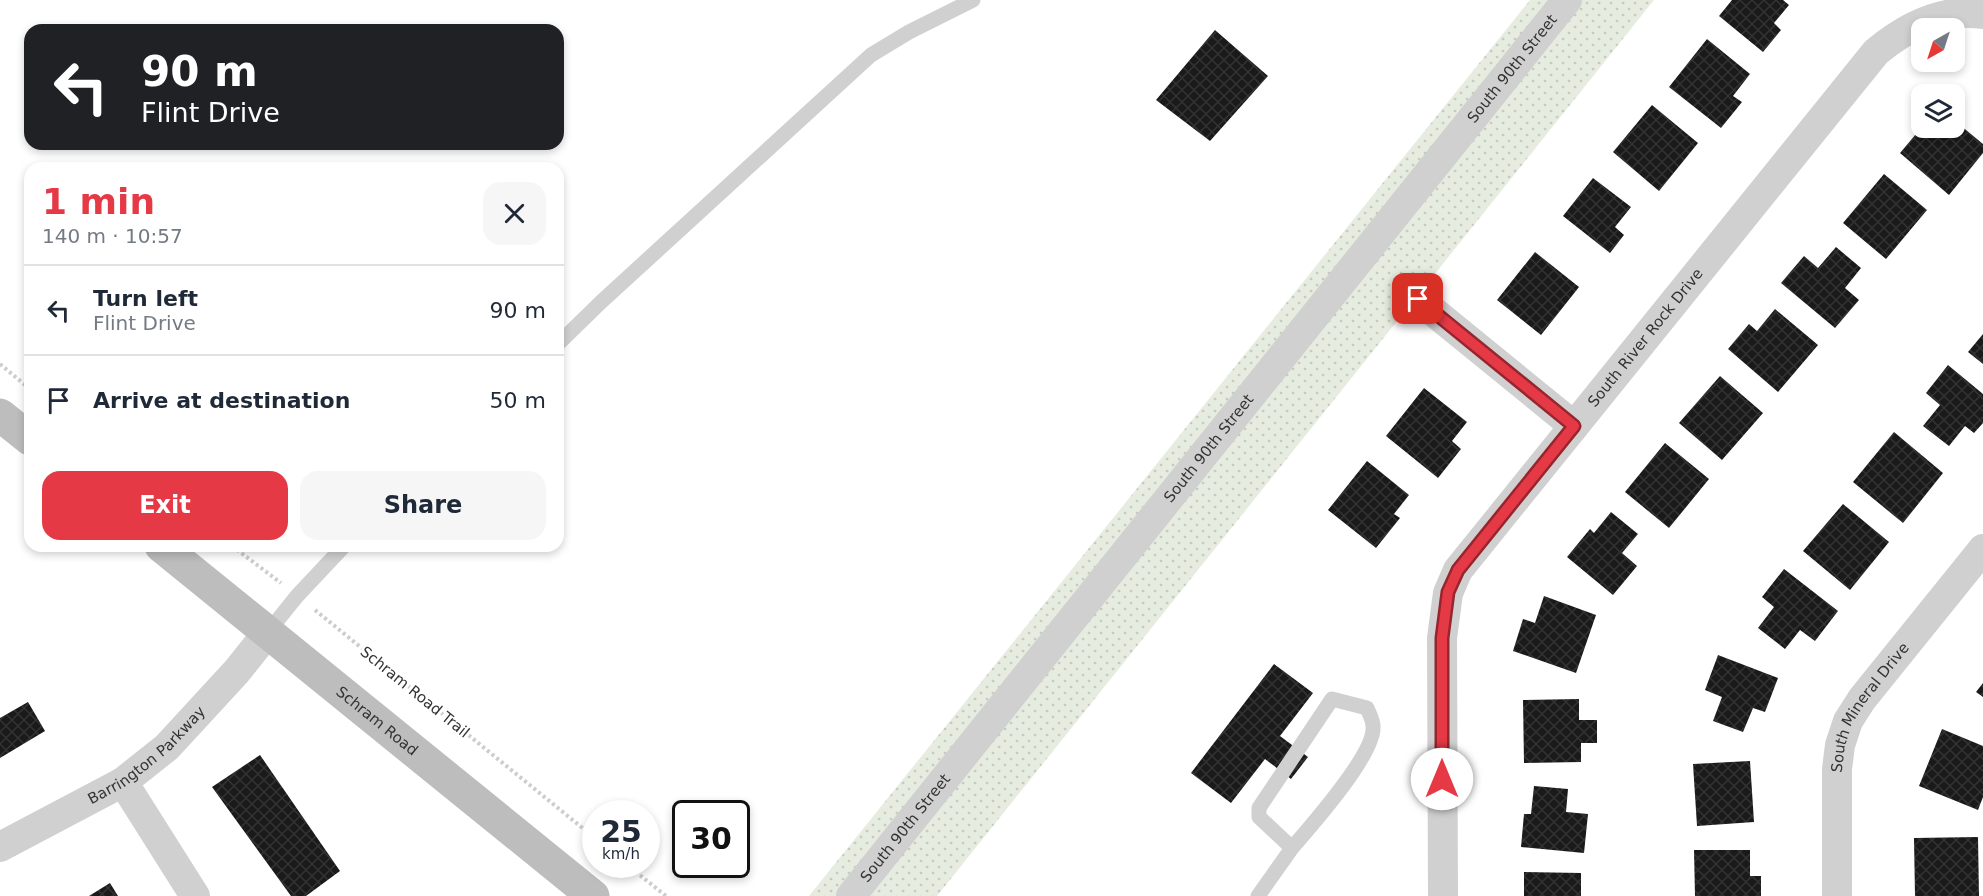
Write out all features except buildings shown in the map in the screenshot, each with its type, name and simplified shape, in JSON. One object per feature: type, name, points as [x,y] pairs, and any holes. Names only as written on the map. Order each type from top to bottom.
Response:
[{"type":"main road","points":[[0,415],[24,434]]},
{"type":"main road","name":"Schram Road","points":[[168,552],[593,896]]},
{"type":"street","name":"South 90th Street","points":[[851,896],[1567,0]]},
{"type":"street","name":"South River Rock Drive","points":[[1443,896],[1442,638],[1448,592],[1458,570],[1876,52],[1897,35],[1916,24],[1959,13],[1982,13]]},
{"type":"street","points":[[1418,299],[1574,426]]},
{"type":"street","name":"South Mineral Drive","points":[[1837,896],[1837,769],[1840,745],[1848,721],[1862,699],[1983,549]]},
{"type":"street","name":"Barrington Parkway","points":[[0,847],[123,782],[166,747],[237,671],[268,632]]},
{"type":"street","points":[[123,782],[195,896]]},
{"type":"lane","points":[[564,338],[871,56],[909,32],[973,0]]},
{"type":"lane","points":[[268,632],[297,596],[338,552]]},
{"type":"lane","points":[[1257,896],[1292,848],[1336,795],[1367,748],[1374,726],[1367,708],[1332,699],[1258,808],[1259,817],[1292,848]]},
{"type":"path","points":[[0,364],[24,384]]},
{"type":"path","name":"Schram Road Trail","points":[[240,552],[582,828]]},
{"type":"path","points":[[644,878],[666,896]]},
{"type":"shaded area","points":[[1530,0],[1654,0],[937,896],[809,896]]},
{"type":"route","points":[[1418,299],[1574,426],[1458,570],[1448,592],[1442,638],[1442,779]]}]
